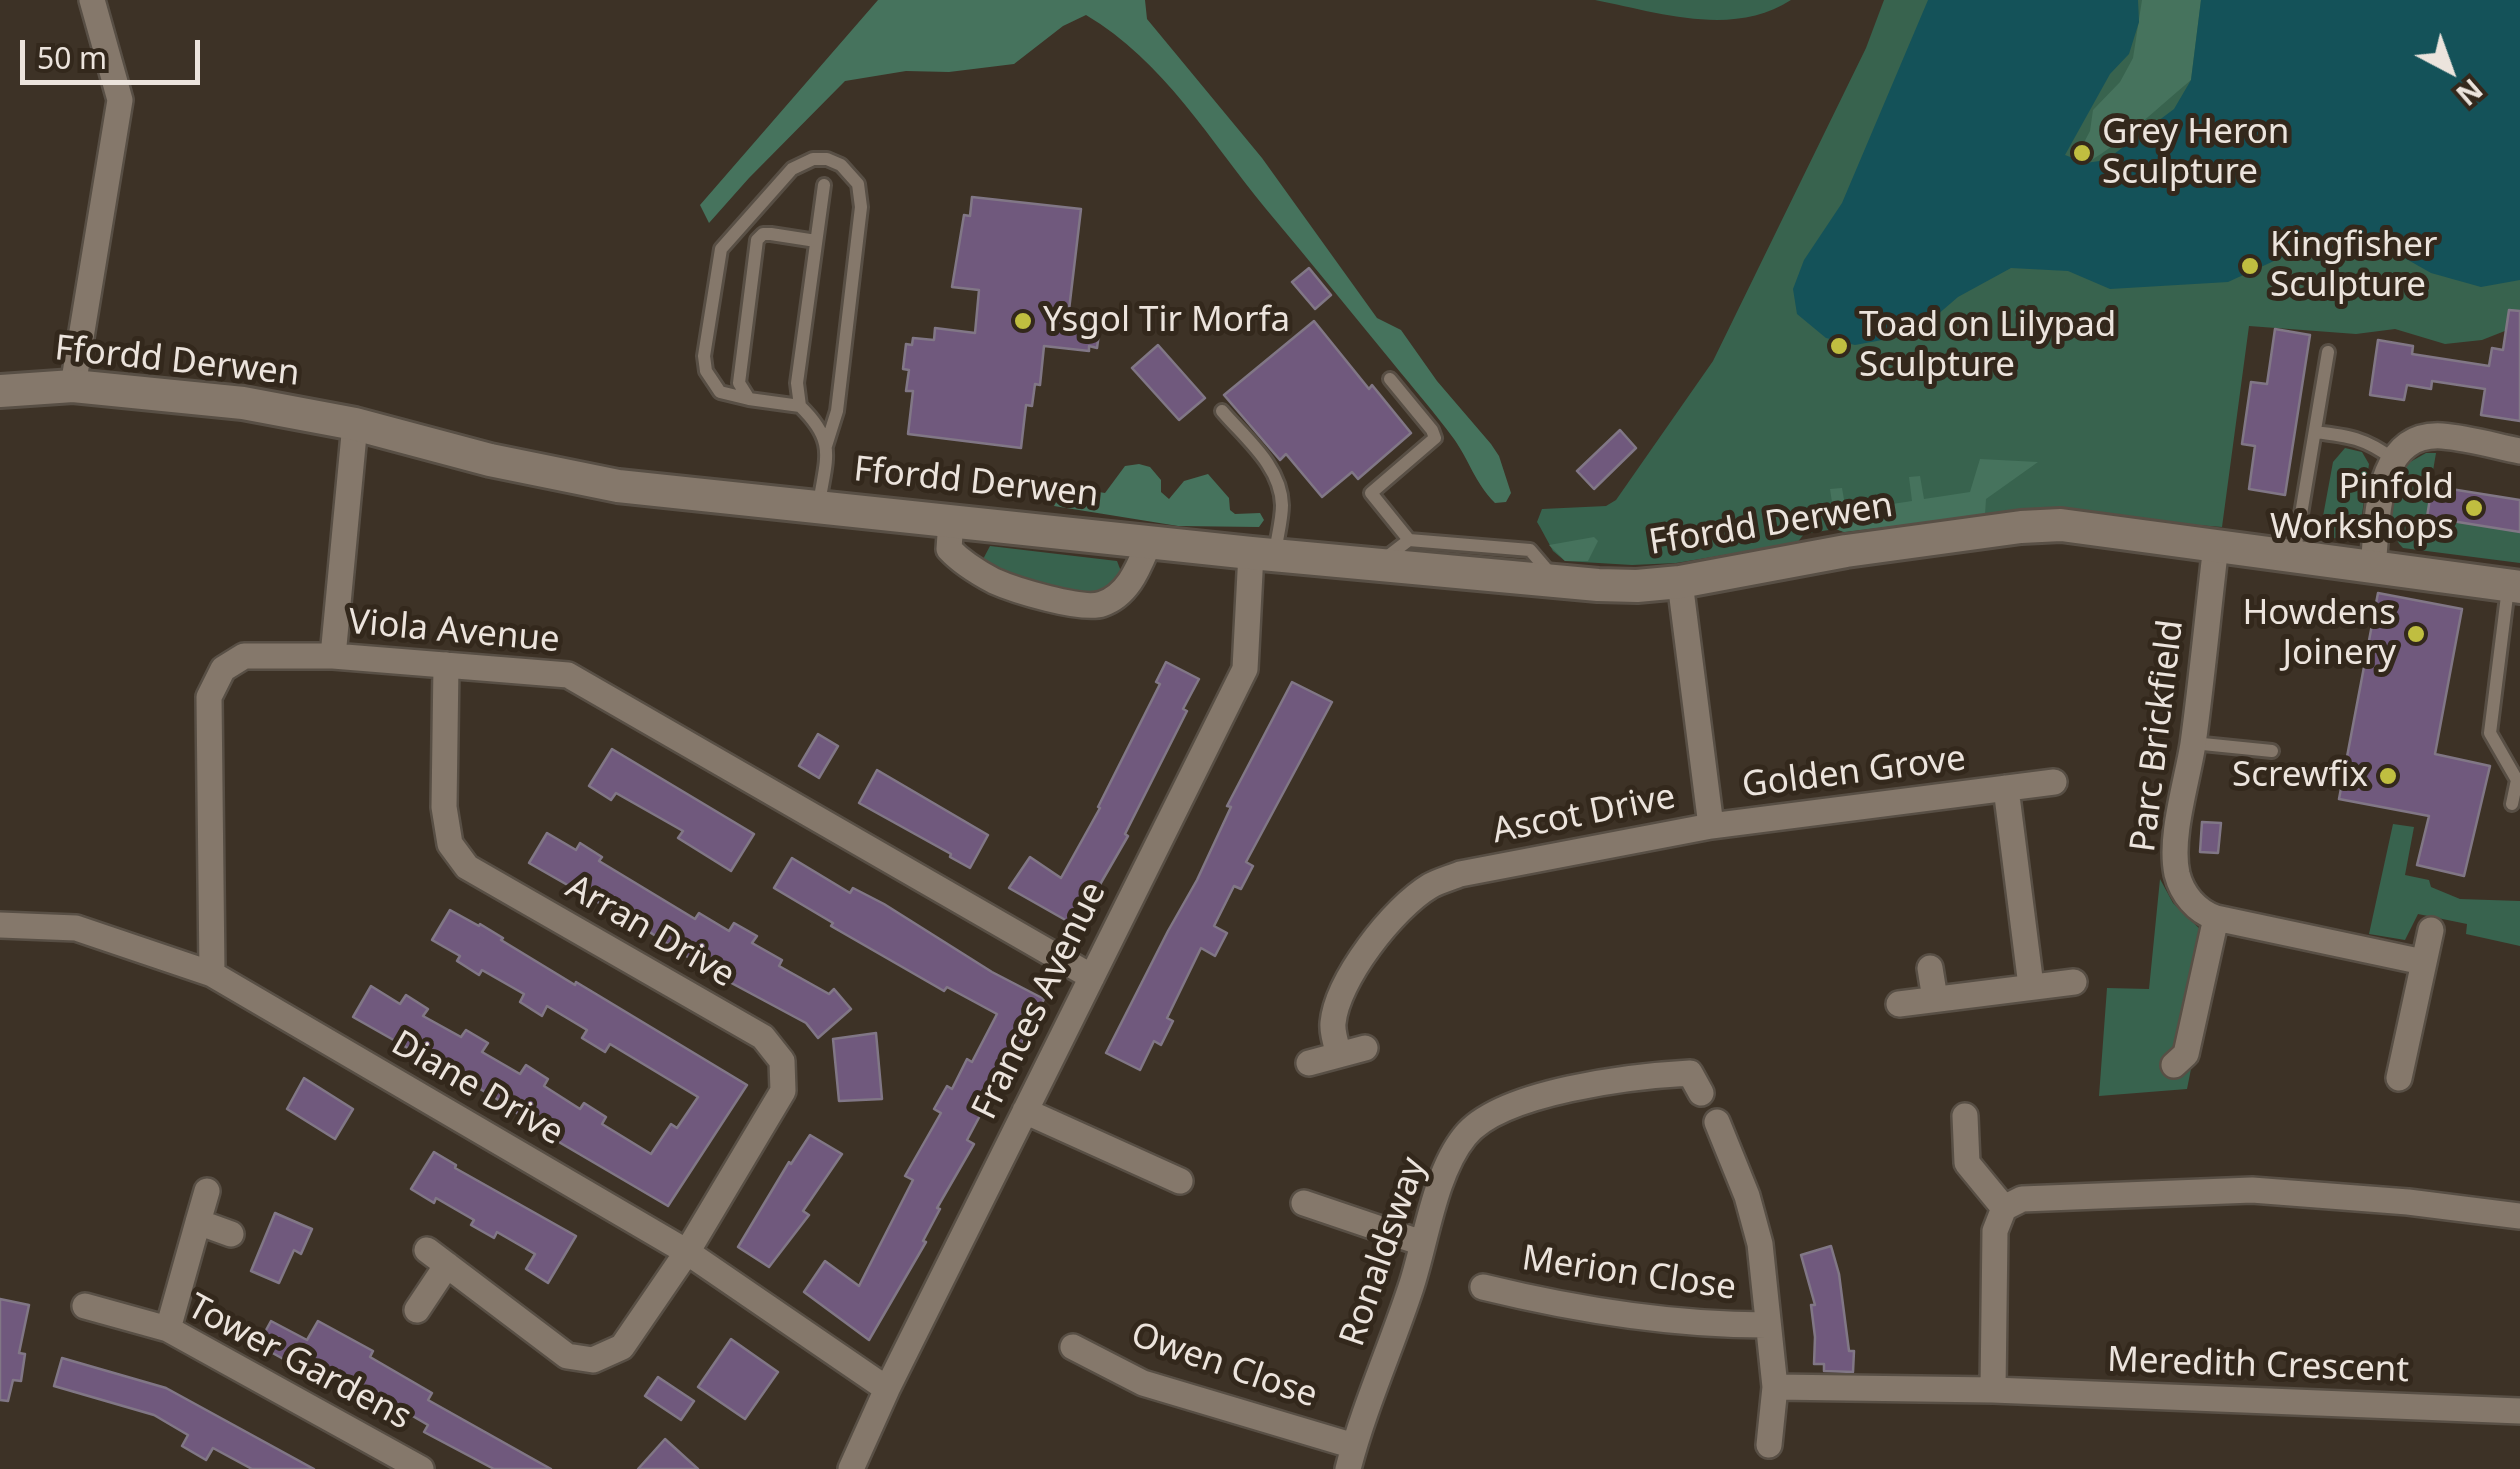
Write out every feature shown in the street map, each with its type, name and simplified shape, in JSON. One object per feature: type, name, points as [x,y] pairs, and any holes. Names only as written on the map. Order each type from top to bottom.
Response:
[{"type":"street","points":[[73,386],[120,100],[92,0]]},
{"type":"street","name":"Ffordd Derwen","points":[[0,391],[73,386],[243,403],[355,424],[587,481],[1263,555],[1557,581],[1637,586],[1680,582],[1846,551],[2060,524],[2514,586]]},
{"type":"street","points":[[333,656],[355,424]]},
{"type":"street","points":[[2373,567],[2383,481],[2393,459],[2406,446],[2426,437],[2442,436],[2520,451]]},
{"type":"street","points":[[951,520],[949,549],[961,562],[997,582],[1085,606],[1102,604],[1129,584],[1148,543]]},
{"type":"street","name":"Parc Brickfield","points":[[2209,545],[2193,743],[2176,842],[2176,871],[2195,906],[2216,918]]},
{"type":"street","name":"Frances Avenue","points":[[851,1469],[1244,669],[1263,555]]},
{"type":"street","name":"Ascot Drive","points":[[1339,1054],[1332,1028],[1336,1003],[1352,972],[1400,910],[1430,886],[1460,874],[1711,826],[1680,582]]},
{"type":"street","name":"Viola Avenue","points":[[212,974],[209,697],[223,669],[244,656],[333,656],[568,675],[1092,976]]},
{"type":"street","name":"Arran Drive","points":[[417,1310],[437,1258],[567,1356],[593,1360],[622,1347],[688,1252],[783,1091],[782,1061],[763,1037],[466,867],[450,844],[444,807],[446,665]]},
{"type":"street","name":"Golden Grove","points":[[1711,826],[2054,782]]},
{"type":"street","name":"Golden Grove","points":[[2006,788],[2031,986]]},
{"type":"street","points":[[2174,1065],[2186,1054],[2216,918],[2423,962]]},
{"type":"street","name":"Diane Drive","points":[[0,925],[76,928],[212,974],[688,1252],[887,1389]]},
{"type":"street","points":[[2398,1078],[2430,930]]},
{"type":"street","points":[[1930,968],[1934,999]]},
{"type":"street","points":[[1899,1004],[2074,982]]},
{"type":"street","points":[[1309,1063],[1365,1048]]},
{"type":"street","name":"Ronaldsway","points":[[1351,1457],[1448,1167],[1465,1135],[1493,1113],[1521,1100],[1648,1076],[1690,1073],[1701,1093]]},
{"type":"street","points":[[1025,1111],[1180,1182]]},
{"type":"street","points":[[1965,1116],[1967,1163],[2004,1208]]},
{"type":"street","points":[[1717,1122],[1747,1196],[1760,1244],[1775,1388],[1768,1445]]},
{"type":"street","points":[[1993,1390],[1995,1231],[2004,1208],[2022,1199],[2252,1190],[2408,1202],[2520,1216]]},
{"type":"street","points":[[168,1329],[207,1191]]},
{"type":"street","points":[[1304,1202],[1422,1243]]},
{"type":"street","points":[[198,1222],[230,1234]]},
{"type":"street","name":"Merion Close","points":[[1483,1287],[1566,1308],[1702,1325],[1766,1325]]},
{"type":"street","name":"Tower Gardens","points":[[85,1306],[168,1329],[421,1469]]},
{"type":"street","name":"Owen Close","points":[[1073,1346],[1143,1383],[1351,1457]]},
{"type":"street","name":"Meredith Crescent","points":[[1775,1388],[1993,1390],[2520,1411]]},
{"type":"lane","points":[[800,406],[720,392],[706,371],[704,356],[720,249],[792,170],[813,159],[826,158],[841,165],[858,184],[862,207],[837,411],[826,446],[819,506]]},
{"type":"lane","points":[[824,186],[797,383],[800,406],[821,428],[826,446]]},
{"type":"lane","points":[[749,399],[739,383],[757,240],[763,234],[771,234],[816,241]]},
{"type":"lane","points":[[2294,556],[2328,352]]},
{"type":"lane","points":[[1390,379],[1434,434],[1433,442],[1371,493],[1409,540]]},
{"type":"lane","points":[[1222,411],[1267,462],[1278,483],[1282,504],[1263,555]]},
{"type":"lane","points":[[2316,432],[2358,438],[2393,459]]},
{"type":"lane","points":[[1378,565],[1409,540],[1530,550],[1557,581]]},
{"type":"lane","points":[[2512,804],[2517,780],[2490,733],[2514,586]]},
{"type":"lane","points":[[2193,743],[2272,751]]},
{"type":"green space","points":[[878,0],[1145,0],[1147,19],[1262,158],[1377,318],[1401,330],[1437,381],[1491,444],[1511,493],[1506,502],[1495,503],[1488,495],[1447,429],[1184,104],[1139,55],[1086,15],[1063,26],[1014,64],[949,72],[906,71],[845,81],[709,223],[700,205]]},
{"type":"green space","points":[[1595,0],[1791,0],[1745,18],[1720,20],[1669,15]]},
{"type":"green space","points":[[1884,0],[2520,0],[2520,325],[2482,340],[2445,344],[2395,329],[2356,334],[2249,326],[2222,527],[2059,514],[1985,515],[1844,532],[1835,529],[1804,534],[1797,543],[1676,563],[1565,561],[1553,551],[1537,522],[1542,509],[1606,506],[1616,500],[1713,361],[1866,48]]},
{"type":"green space","points":[[2142,0],[2201,0],[2191,80],[2114,144],[2087,163],[2079,162],[2077,156],[2090,131],[2093,110],[2120,82],[2133,58]]},
{"type":"green space","points":[[2345,448],[2362,452],[2369,464],[2361,522],[2343,537],[2319,538],[2333,462]]},
{"type":"green space","points":[[2426,453],[2436,453],[2432,477],[2419,476],[2416,491],[2431,495],[2427,517],[2520,532],[2520,563],[2403,548],[2393,530],[2394,498],[2403,466]]},
{"type":"green space","points":[[1980,459],[2038,462],[1986,499],[1985,515],[1844,532],[1836,529],[1830,489],[1842,488],[1846,511],[1912,501],[1909,477],[1920,476],[1924,499],[1970,492]]},
{"type":"green space","points":[[1125,466],[1150,467],[1161,480],[1161,492],[1169,499],[1184,481],[1208,474],[1229,498],[1230,510],[1235,514],[1260,513],[1264,520],[1259,527],[1178,526],[1054,506],[1069,492],[1105,493]]},
{"type":"green space","points":[[1594,537],[1598,541],[1588,561],[1565,561],[1549,545]]},
{"type":"green space","points":[[990,546],[1117,561],[1122,574],[1107,587],[1090,593],[1053,591],[981,563]]},
{"type":"green space","points":[[2393,824],[2414,827],[2405,875],[2429,880],[2431,887],[2460,899],[2520,901],[2520,946],[2466,934],[2467,924],[2418,914],[2405,940],[2369,934]]},
{"type":"green space","points":[[2160,879],[2173,903],[2203,932],[2174,1074],[2191,1069],[2187,1089],[2099,1096],[2107,988],[2149,989]]},
{"type":"water","points":[[1928,0],[2138,0],[2139,22],[2129,54],[2110,74],[2065,155],[2086,163],[2106,160],[2174,109],[2191,80],[2201,0],[2520,0],[2520,280],[2481,287],[2431,273],[2401,256],[2351,246],[2298,250],[2228,282],[2110,289],[2068,271],[2011,268],[1958,297],[1929,322],[1893,338],[1855,345],[1826,338],[1797,314],[1793,289],[1804,260],[1842,203]]},
{"type":"building","points":[[972,197],[1081,209],[1069,310],[1096,313],[1095,327],[1100,327],[1097,348],[1089,346],[1089,351],[1044,346],[1040,385],[1035,384],[1032,406],[1026,405],[1021,448],[908,434],[913,391],[906,391],[906,344],[912,345],[913,338],[934,340],[935,328],[975,333],[979,290],[952,287],[964,215],[970,216]]},
{"type":"building","points":[[1309,268],[1331,295],[1315,309],[1292,282]]},
{"type":"building","points":[[2509,310],[2520,311],[2520,421],[2481,415],[2485,389],[2432,381],[2431,389],[2407,385],[2404,400],[2370,395],[2378,340],[2413,346],[2412,354],[2489,366],[2492,348],[2503,350]]},
{"type":"building","points":[[1314,321],[1411,433],[1358,479],[1352,472],[1322,497],[1286,454],[1280,460],[1224,395]]},
{"type":"building","points":[[2275,329],[2310,335],[2285,495],[2249,489],[2255,446],[2242,444],[2251,382],[2267,384]]},
{"type":"building","points":[[1158,345],[1205,398],[1179,420],[1132,368]]},
{"type":"building","points":[[1620,430],[1636,448],[1594,489],[1577,471]]},
{"type":"building","name":"Pinfold Workshops","points":[[2432,486],[2520,500],[2520,532],[2427,517]]},
{"type":"building","points":[[2378,593],[2462,609],[2435,754],[2490,766],[2464,876],[2417,865],[2429,816],[2339,799]]},
{"type":"building","points":[[1166,662],[1199,679],[1125,834],[1128,836],[1076,926],[1009,888],[1030,857],[1061,878],[1100,808],[1160,684],[1156,682]]},
{"type":"building","points":[[1292,682],[1332,702],[1246,862],[1253,866],[1241,889],[1234,886],[1214,926],[1227,933],[1215,956],[1201,948],[1167,1018],[1173,1021],[1161,1045],[1154,1041],[1140,1070],[1106,1053],[1197,880],[1231,807],[1227,806]]},
{"type":"building","points":[[818,734],[838,746],[819,778],[799,766]]},
{"type":"building","points":[[612,749],[754,834],[731,871],[678,838],[683,831],[616,793],[611,800],[589,786]]},
{"type":"building","points":[[877,770],[988,835],[970,868],[859,803]]},
{"type":"building","points":[[2202,822],[2221,823],[2218,853],[2200,852]]},
{"type":"building","points":[[547,833],[576,850],[580,843],[602,857],[599,861],[695,919],[699,913],[729,931],[734,923],[757,936],[752,943],[782,960],[779,966],[829,994],[834,989],[851,1009],[818,1038],[806,1023],[709,971],[529,863]]},
{"type":"building","points":[[792,858],[850,893],[853,888],[884,904],[992,972],[1044,999],[1011,1067],[1007,1065],[967,1140],[974,1144],[937,1208],[940,1209],[923,1241],[926,1242],[869,1340],[804,1292],[825,1261],[859,1286],[913,1180],[905,1176],[941,1113],[934,1109],[947,1086],[952,1089],[967,1059],[972,1062],[997,1014],[947,987],[944,991],[774,888]]},
{"type":"building","points":[[450,910],[480,924],[575,985],[576,982],[747,1085],[668,1206],[552,1138],[494,1097],[353,1017],[371,986],[400,1004],[406,995],[428,1009],[423,1016],[461,1037],[466,1030],[488,1043],[482,1052],[520,1074],[526,1065],[548,1079],[544,1086],[580,1109],[584,1103],[606,1117],[602,1124],[651,1154],[671,1124],[677,1128],[698,1097],[610,1044],[605,1052],[582,1038],[587,1030],[547,1006],[542,1016],[520,1002],[524,994],[457,961],[460,956],[432,940]]},
{"type":"building","points":[[876,1033],[882,1099],[839,1101],[833,1039]]},
{"type":"building","points":[[304,1078],[353,1109],[335,1139],[287,1109]]},
{"type":"building","points":[[810,1135],[842,1154],[803,1211],[809,1215],[769,1267],[738,1247],[789,1162]]},
{"type":"building","points":[[434,1152],[455,1168],[576,1236],[548,1283],[526,1269],[535,1254],[497,1232],[494,1238],[471,1225],[474,1220],[411,1189]]},
{"type":"building","points":[[275,1213],[312,1229],[301,1254],[294,1250],[279,1283],[251,1271]]},
{"type":"building","points":[[1831,1246],[1839,1274],[1849,1351],[1854,1351],[1853,1372],[1824,1371],[1824,1364],[1814,1364],[1811,1305],[1815,1305],[1801,1255]]},
{"type":"building","points":[[0,1299],[29,1305],[19,1353],[25,1354],[21,1381],[13,1380],[8,1401],[0,1400]]},
{"type":"building","points":[[271,1321],[307,1340],[318,1321],[373,1351],[370,1357],[432,1393],[428,1400],[551,1469],[494,1469],[424,1432],[428,1425],[356,1383],[311,1362],[307,1369],[288,1358],[287,1361],[258,1345]]},
{"type":"building","points":[[731,1339],[778,1372],[745,1419],[698,1387]]},
{"type":"building","points":[[62,1358],[166,1388],[314,1469],[252,1469],[213,1448],[206,1460],[182,1446],[188,1435],[154,1415],[54,1386]]},
{"type":"building","points":[[658,1377],[694,1401],[681,1420],[645,1396]]},
{"type":"building","points":[[665,1439],[698,1469],[638,1469]]},
{"type":"place","name":"Grey Heron Sculpture","points":[[2082,153]]},
{"type":"place","name":"Kingfisher Sculpture","points":[[2250,266]]},
{"type":"place","name":"Ysgol Tir Morfa","points":[[1023,321]]},
{"type":"place","name":"Toad on Lilypad Sculpture","points":[[1839,346]]},
{"type":"place","name":"Pinfold Workshops","points":[[2474,508]]},
{"type":"place","name":"Howdens Joinery","points":[[2416,634]]},
{"type":"place","name":"Screwfix","points":[[2388,776]]}]
